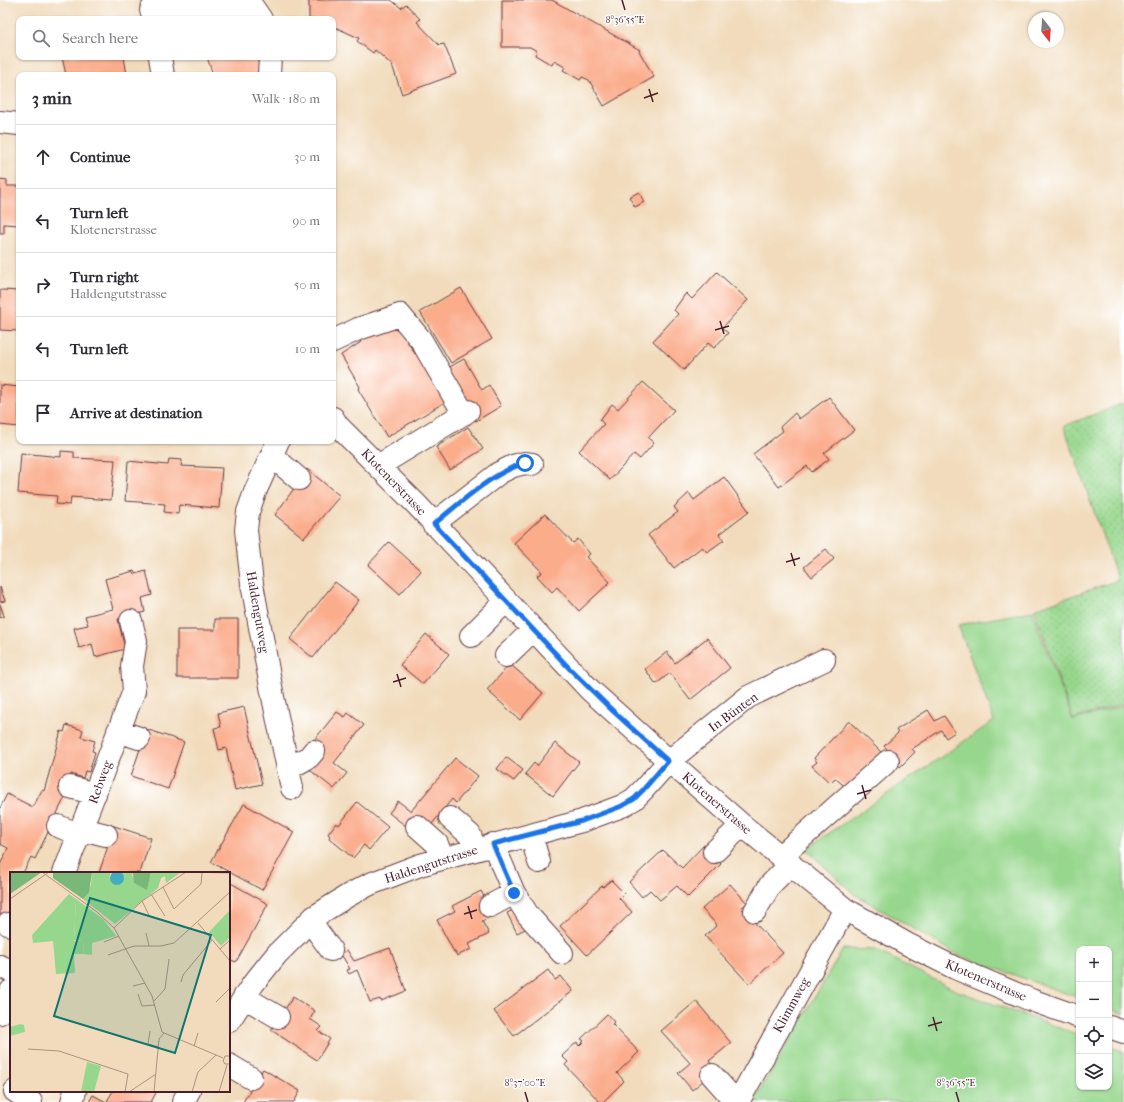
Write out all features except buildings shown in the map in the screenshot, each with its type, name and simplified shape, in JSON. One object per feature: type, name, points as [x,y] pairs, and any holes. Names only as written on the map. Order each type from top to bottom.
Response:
[{"type":"street","points":[[151,10],[183,7],[252,6],[259,16]]},
{"type":"street","points":[[160,60],[162,72]]},
{"type":"street","points":[[269,72],[270,60]]},
{"type":"street","points":[[0,122],[16,124]]},
{"type":"street","points":[[336,340],[358,329],[400,315],[421,340],[466,413],[378,466]]},
{"type":"street","name":"Klotenerstrasse","points":[[336,423],[434,524],[590,690],[668,761],[742,825],[844,909],[907,944],[955,968],[1031,1000],[1076,1016]]},
{"type":"street","points":[[274,449],[279,462],[299,479]]},
{"type":"street","name":"Haldengutweg","points":[[274,449],[248,512],[246,530],[252,584],[290,778],[314,752]]},
{"type":"street","points":[[434,524],[499,473],[513,466],[525,463],[532,464]]},
{"type":"street","points":[[471,636],[506,601]]},
{"type":"street","name":"Rebweg","points":[[64,872],[95,794],[128,734],[134,691],[132,666],[136,640],[131,621]]},
{"type":"street","points":[[506,656],[533,630]]},
{"type":"street","name":"In Bünten","points":[[668,761],[748,698],[824,660]]},
{"type":"street","name":"Haldengutstrasse","points":[[230,1019],[244,997],[277,954],[310,921],[330,907],[370,884],[420,865],[582,821],[622,806],[634,799],[668,761]]},
{"type":"street","points":[[755,911],[786,860],[888,761]]},
{"type":"street","points":[[70,787],[95,794]]},
{"type":"street","points":[[450,818],[484,847],[528,915],[562,953]]},
{"type":"street","points":[[714,852],[742,825]]},
{"type":"street","points":[[58,826],[81,832],[106,835]]},
{"type":"street","points":[[416,826],[437,844],[442,858]]},
{"type":"street","points":[[531,835],[539,862]]},
{"type":"street","points":[[490,906],[514,893]]},
{"type":"street","name":"Klimmweg","points":[[737,1102],[844,909]]},
{"type":"street","points":[[310,921],[331,950]]},
{"type":"street","points":[[0,966],[10,971]]},
{"type":"street","points":[[4,1013],[10,994]]},
{"type":"street","points":[[244,997],[278,1017]]},
{"type":"street","points":[[1112,1028],[1124,1032]]},
{"type":"street","points":[[230,1066],[251,1078]]},
{"type":"street","points":[[712,1076],[737,1102]]},
{"type":"street","points":[[0,1082],[10,1088]]},
{"type":"street","points":[[16,1092],[31,1102]]},
{"type":"street","points":[[72,1102],[76,1092]]},
{"type":"street","points":[[183,1102],[188,1092]]},
{"type":"green space","points":[[1124,403],[1124,704],[1073,719],[1034,609],[1118,580],[1064,426]]},
{"type":"green space","points":[[1032,611],[1073,720],[1124,706],[1124,1014],[1112,1009],[1112,946],[1076,946],[1076,997],[958,955],[854,894],[806,849],[994,721],[958,625]]},
{"type":"green space","points":[[843,949],[875,950],[955,990],[1076,1034],[1076,1090],[1112,1090],[1112,1047],[1124,1052],[1124,1102],[753,1102]]},
{"type":"route","points":[[514,893],[493,844],[582,821],[622,806],[634,799],[668,761],[590,690],[434,524],[499,473],[513,466],[525,463]]}]
